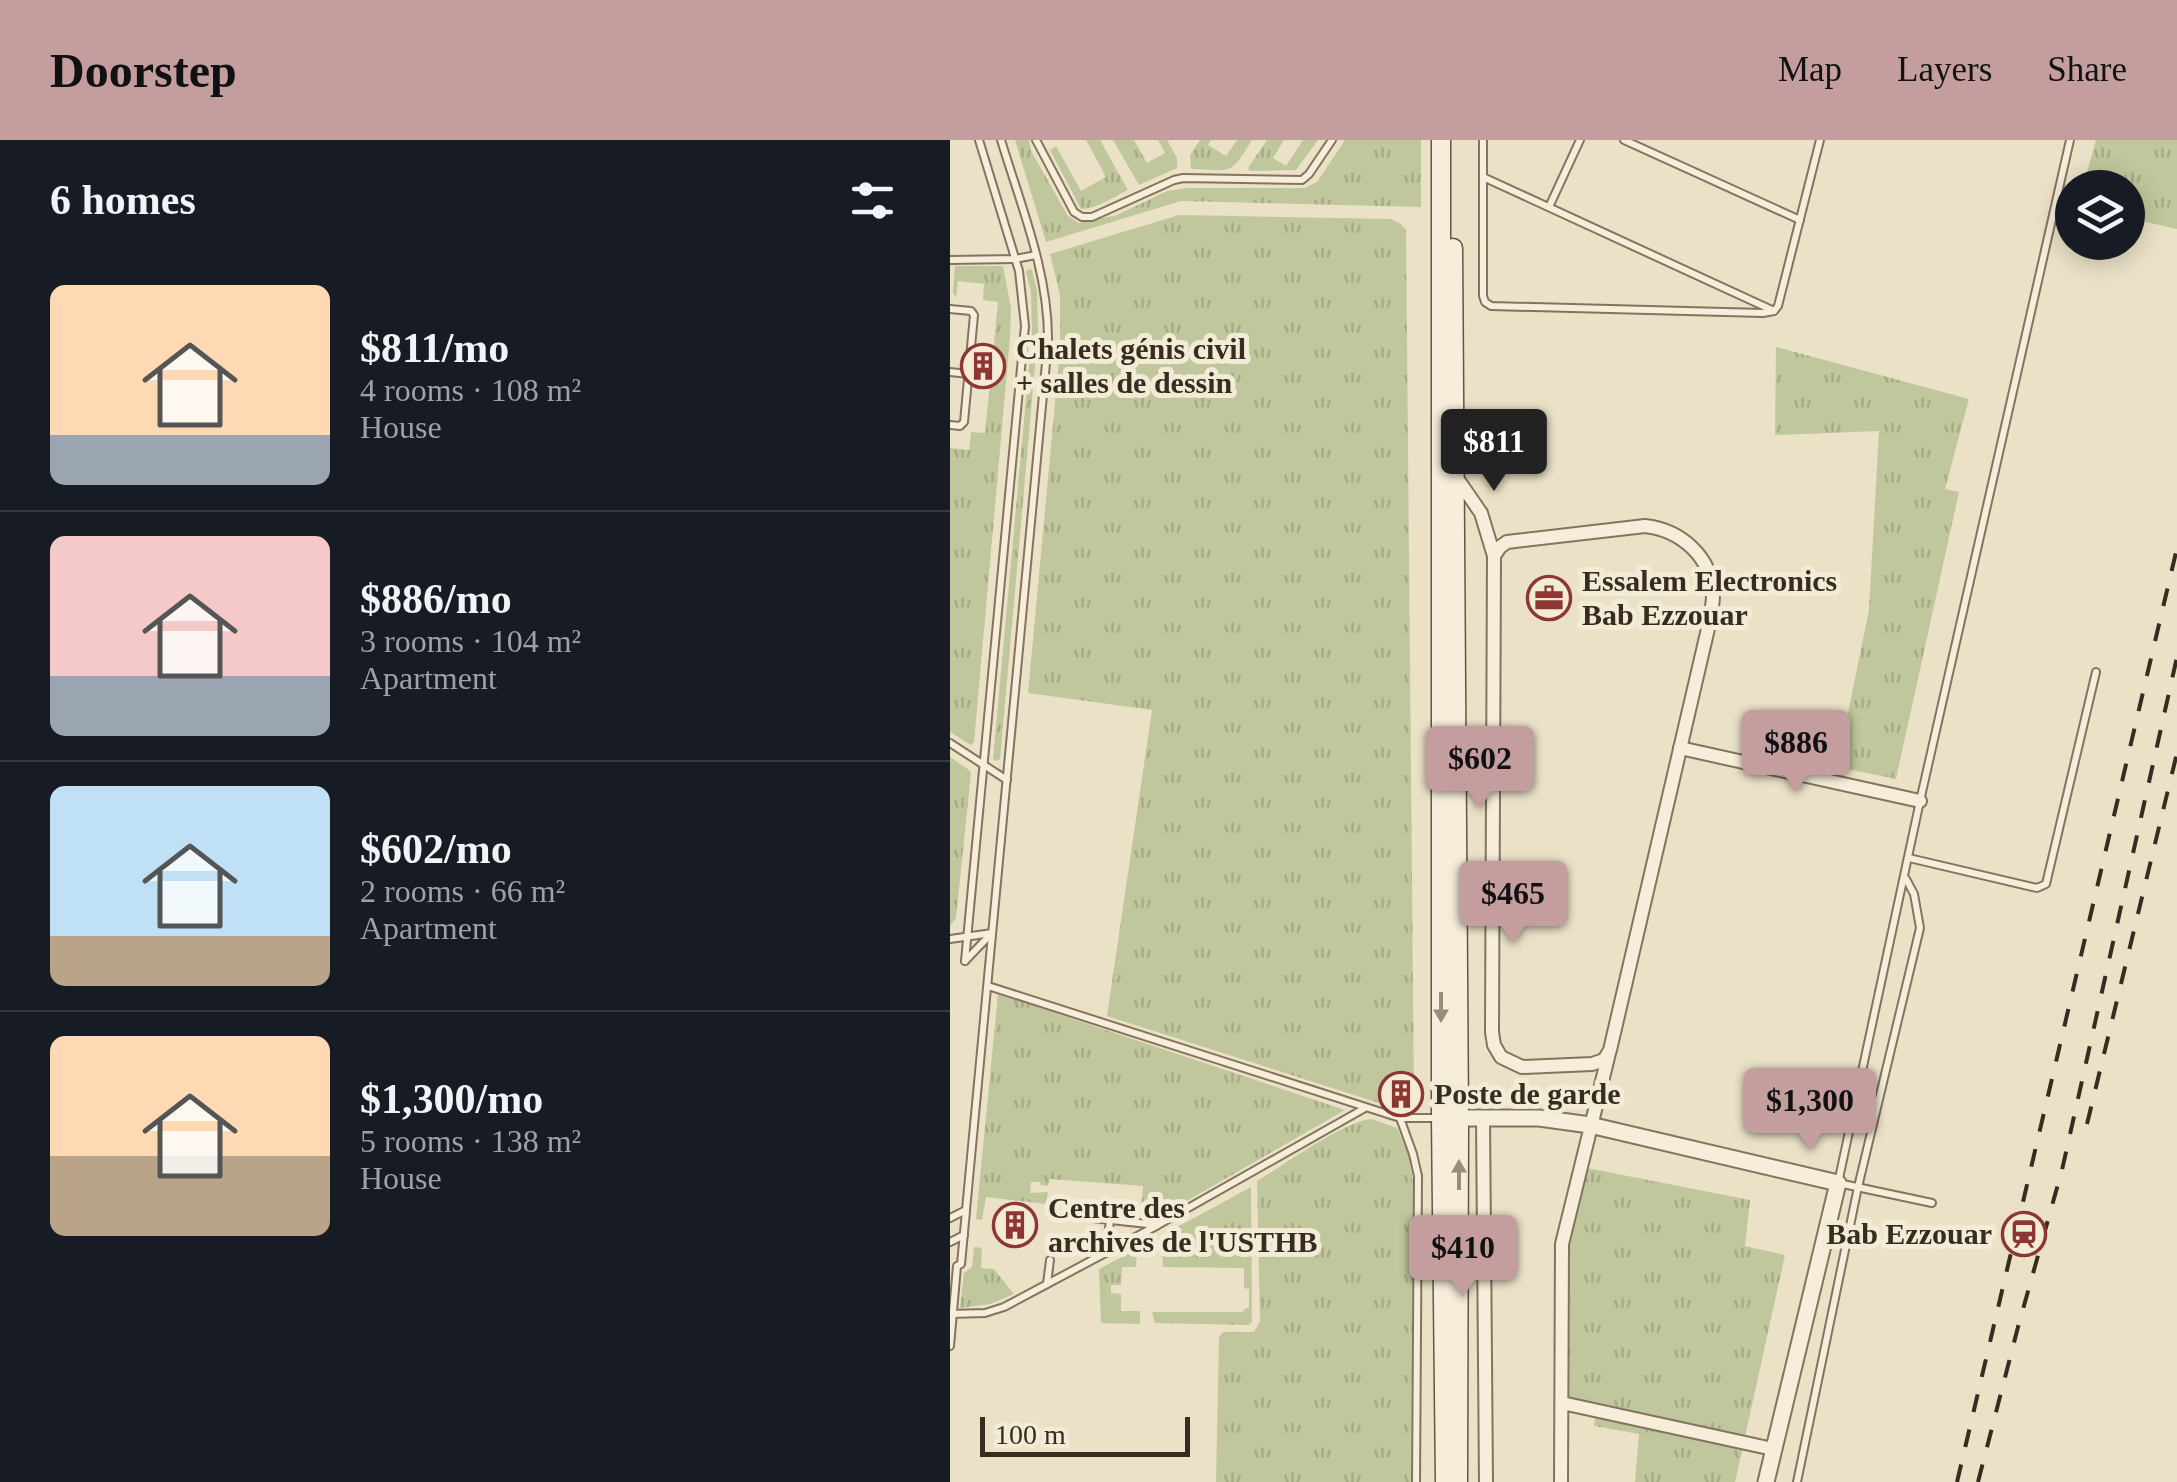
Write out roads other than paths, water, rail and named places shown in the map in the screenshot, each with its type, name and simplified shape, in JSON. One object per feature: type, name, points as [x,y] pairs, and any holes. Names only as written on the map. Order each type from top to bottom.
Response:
[{"type":"main road","points":[[1441,140],[1440,454],[1458,1482]]},
{"type":"main road","points":[[1445,1482],[1453,140]]},
{"type":"street","points":[[1440,454],[1481,513],[1494,556],[1494,1045],[1501,1057],[1522,1067],[1592,1064],[1604,1060],[1610,1050]]},
{"type":"street","points":[[1494,556],[1508,542],[1659,527],[1675,533],[1704,561],[1714,597],[1562,1244],[1562,1482]]},
{"type":"street","points":[[1680,748],[1920,800]]},
{"type":"street","points":[[1484,1117],[1486,1482]]},
{"type":"street","points":[[1450,1118],[1539,1118],[1590,1125],[1838,1182],[1766,1482]]},
{"type":"street","points":[[1562,1403],[1773,1449]]},
{"type":"lane","points":[[978,140],[1023,291],[1024,341],[965,961],[992,933]]},
{"type":"lane","points":[[950,1346],[964,1236],[1048,342],[1046,299],[1036,254],[1000,140]]},
{"type":"lane","points":[[1036,140],[1074,212],[1082,218],[1183,178],[1302,180],[1332,140]]},
{"type":"lane","points":[[1483,140],[1483,296],[1491,306],[1762,313],[1778,306],[1820,140]]},
{"type":"lane","points":[[1549,207],[1580,140]]},
{"type":"lane","points":[[1624,140],[1800,220]]},
{"type":"lane","points":[[1932,1203],[1838,1182],[2070,140]]},
{"type":"lane","points":[[1483,177],[1774,310]]},
{"type":"lane","points":[[950,260],[1015,259],[1036,254]]},
{"type":"lane","points":[[950,309],[974,314],[964,422],[960,426],[950,425]]},
{"type":"lane","points":[[950,372],[968,374]]},
{"type":"lane","points":[[1909,858],[2042,888],[2096,672]]},
{"type":"lane","points":[[950,743],[1006,780]]},
{"type":"lane","points":[[1797,1482],[1858,1187],[1920,928],[1914,894],[1906,878]]},
{"type":"lane","points":[[950,939],[992,933]]},
{"type":"lane","points":[[987,986],[1400,1118],[1450,1118]]},
{"type":"lane","points":[[952,1314],[994,1311],[1158,1225],[1366,1108]]},
{"type":"lane","points":[[1400,1118],[1418,1176],[1416,1482]]},
{"type":"lane","points":[[950,1218],[966,1210]]},
{"type":"lane","points":[[1074,1216],[1158,1225]]},
{"type":"lane","points":[[1106,1253],[1110,1220]]},
{"type":"lane","points":[[1148,1230],[1149,1240]]},
{"type":"lane","points":[[950,1242],[964,1236]]},
{"type":"lane","points":[[950,1262],[962,1256]]},
{"type":"lane","points":[[1047,1284],[1050,1260]]},
{"type":"railway","points":[[1957,1482],[2177,548]]},
{"type":"railway","points":[[1978,1482],[2062,1170],[2177,657]]},
{"type":"railway","points":[[2087,1124],[2177,753]]},
{"type":"place","name":"Chalets génis civil + salles de dessin","points":[[983,366]]},
{"type":"place","name":"Essalem Electronics Bab Ezzouar","points":[[1549,598]]},
{"type":"place","name":"Poste de garde","points":[[1401,1094]]},
{"type":"place","name":"Centre des archives de l'USTHB","points":[[1015,1225]]},
{"type":"place","name":"Bab Ezzouar","points":[[2024,1234]]}]
